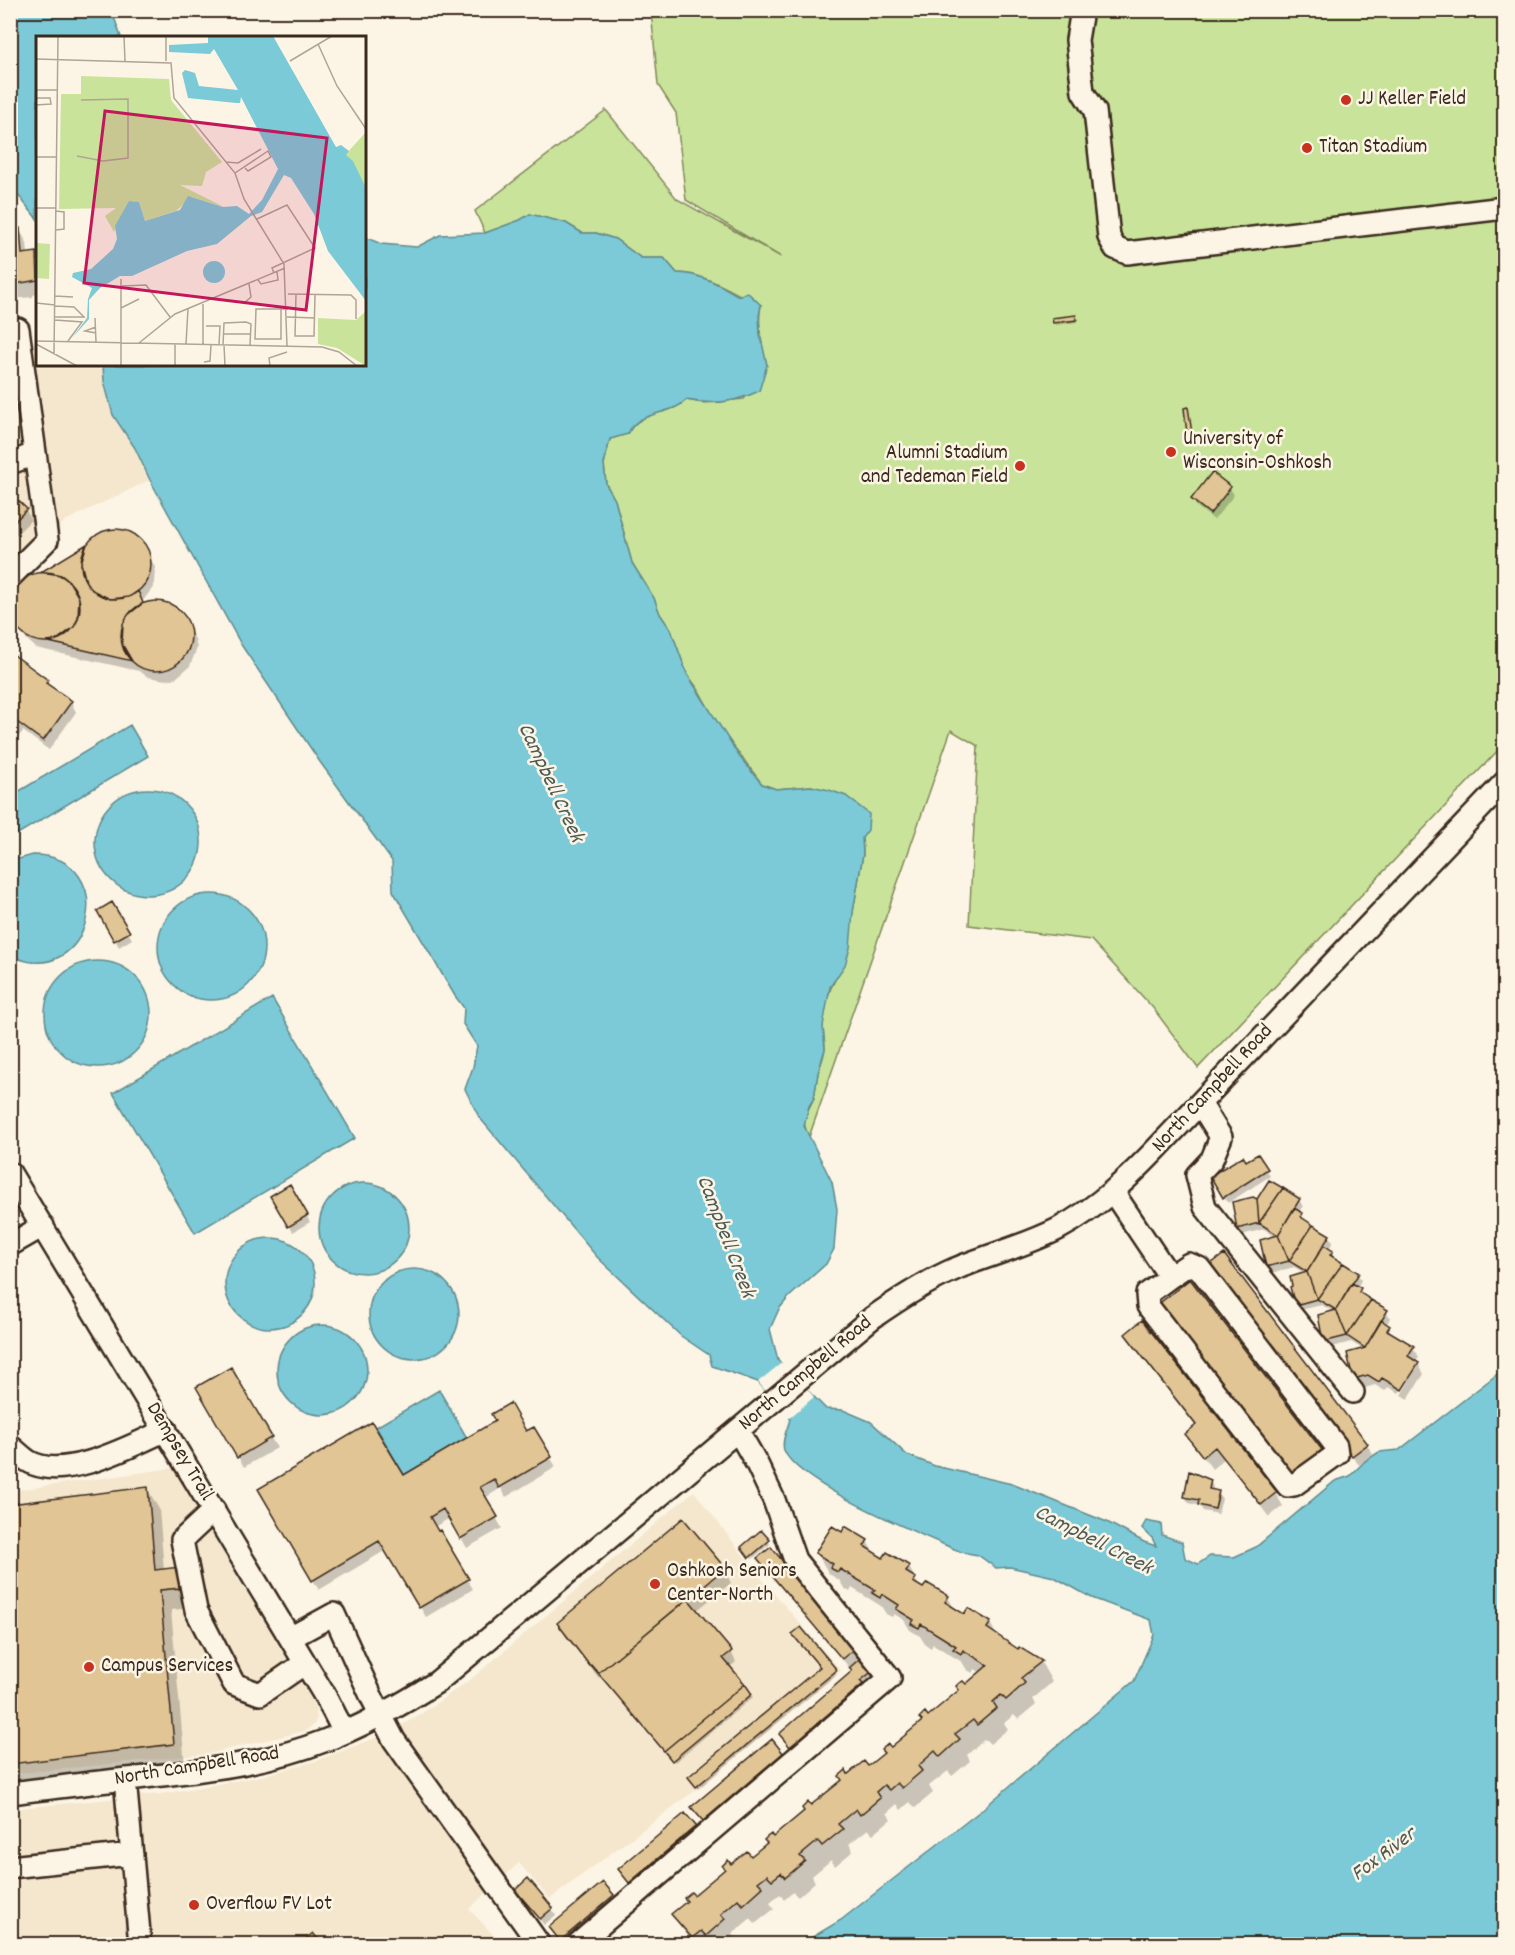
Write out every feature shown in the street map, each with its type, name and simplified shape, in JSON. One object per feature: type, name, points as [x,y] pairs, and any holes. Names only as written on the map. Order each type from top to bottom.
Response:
[{"type":"street","points":[[1082,10],[1077,40],[1083,92],[1095,111],[1109,237],[1115,248],[1127,253],[1504,208]]},
{"type":"street","points":[[10,577],[47,540],[22,329]]},
{"type":"street","points":[[10,462],[35,454]]},
{"type":"street","name":"North Campbell Road","points":[[10,1793],[192,1772],[258,1761],[324,1742],[381,1716],[437,1682],[872,1318],[916,1288],[954,1270],[1054,1231],[1113,1192],[1131,1176],[1504,783]]},
{"type":"street","points":[[1200,1103],[1221,1137],[1212,1159],[1197,1176],[1205,1207],[1353,1392]]},
{"type":"street","name":"Dempsey Trail","points":[[10,1173],[345,1732]]},
{"type":"street","points":[[1113,1192],[1170,1277]]},
{"type":"street","points":[[10,1245],[43,1226]]},
{"type":"street","points":[[1189,1264],[1199,1268],[1336,1446],[1337,1454],[1294,1485],[1288,1486],[1148,1306],[1147,1294],[1170,1277],[1189,1264]]},
{"type":"street","points":[[10,1446],[30,1462],[56,1469],[104,1458],[166,1430]]},
{"type":"street","points":[[578,1944],[890,1677],[795,1560],[774,1500],[738,1431]]},
{"type":"street","points":[[214,1510],[182,1540],[196,1610],[234,1684],[260,1694],[305,1663]]},
{"type":"street","points":[[290,1638],[334,1614],[394,1740],[539,1944]]},
{"type":"street","points":[[126,1779],[140,1944]]},
{"type":"street","points":[[10,1867],[132,1854]]},
{"type":"shaded area","points":[[36,341],[36,366],[103,366],[104,381],[113,415],[135,447],[150,480],[65,521],[11,577],[11,344]]},
{"type":"shaded area","points":[[173,1468],[315,1706],[317,1717],[314,1725],[305,1731],[208,1754],[11,1774],[10,1491]]},
{"type":"shaded area","points":[[694,1491],[756,1572],[841,1671],[697,1789],[550,1899],[519,1863],[469,1909],[502,1944],[11,1944],[10,1809],[167,1793],[262,1776],[315,1761],[380,1736],[415,1718],[471,1679]]},
{"type":"green space","name":"University of Wisconsin-Oshkosh","points":[[651,11],[1504,11],[1504,744],[1198,1068],[1153,1008],[1091,940],[969,925],[978,746],[951,730],[809,1137],[805,1120],[814,1097],[824,1054],[825,1008],[836,978],[853,912],[863,854],[862,838],[846,796],[811,786],[776,789],[762,784],[719,727],[687,674],[671,630],[632,563],[615,500],[606,484],[604,464],[610,439],[628,434],[632,426],[646,417],[672,409],[686,400],[703,403],[744,399],[767,365],[760,335],[761,305],[710,280],[677,273],[664,258],[641,258],[615,239],[596,233],[582,233],[566,223],[530,214],[521,220],[485,233],[475,211],[606,110],[677,199],[781,257],[686,200],[676,113],[658,85]]},
{"type":"water","points":[[17,11],[112,11],[121,36],[36,36],[36,218],[11,186],[10,32]]},
{"type":"water","points":[[530,214],[566,223],[582,233],[596,233],[615,239],[641,258],[664,258],[677,273],[701,277],[739,296],[747,292],[761,305],[760,334],[767,365],[759,391],[724,402],[686,400],[672,409],[646,417],[632,426],[628,434],[610,439],[604,464],[606,484],[615,500],[632,563],[671,630],[687,674],[739,756],[762,784],[776,789],[811,786],[829,790],[846,796],[869,814],[868,830],[862,838],[863,854],[853,912],[850,948],[845,965],[830,987],[823,1026],[825,1049],[814,1098],[809,1106],[804,1126],[832,1182],[837,1209],[834,1249],[826,1264],[779,1309],[770,1329],[778,1360],[826,1409],[843,1410],[871,1422],[907,1455],[935,1466],[1012,1484],[1107,1522],[1156,1546],[1142,1528],[1146,1521],[1161,1524],[1162,1535],[1182,1542],[1185,1558],[1198,1564],[1210,1556],[1234,1557],[1256,1547],[1335,1481],[1350,1476],[1365,1461],[1379,1452],[1399,1450],[1504,1369],[1504,1944],[801,1944],[841,1920],[979,1812],[1134,1681],[1154,1635],[1151,1620],[1092,1598],[1054,1577],[1010,1567],[996,1568],[978,1555],[961,1552],[892,1522],[812,1478],[794,1463],[784,1450],[784,1438],[790,1419],[758,1382],[712,1366],[709,1355],[681,1336],[597,1257],[479,1117],[465,1089],[477,1046],[463,1024],[464,1008],[393,891],[392,861],[320,762],[242,646],[150,480],[135,448],[113,415],[104,381],[103,366],[366,366],[366,237],[381,244],[417,247],[440,235],[485,233]]},
{"type":"water","points":[[130,725],[148,756],[11,838],[11,796]]},
{"type":"water","points":[[148,789],[168,793],[186,804],[197,822],[201,842],[197,862],[186,880],[168,891],[148,895],[128,891],[110,880],[99,862],[95,842],[99,822],[110,804],[128,793]]},
{"type":"water","points":[[33,855],[61,861],[79,876],[87,897],[86,920],[77,941],[61,956],[38,962],[10,955],[11,861]]},
{"type":"water","points":[[211,894],[231,898],[249,909],[260,927],[264,947],[260,967],[249,985],[231,996],[211,1000],[191,996],[173,985],[162,967],[158,947],[162,927],[173,909],[191,898]]},
{"type":"water","points":[[98,961],[118,965],[136,976],[147,994],[151,1014],[147,1034],[136,1052],[118,1063],[98,1067],[78,1063],[60,1052],[49,1034],[45,1014],[49,994],[60,976],[78,965]]},
{"type":"water","points":[[272,998],[355,1138],[195,1233],[113,1093]]},
{"type":"water","points":[[364,1183],[381,1186],[396,1196],[406,1211],[409,1228],[406,1245],[396,1260],[381,1270],[364,1273],[347,1270],[332,1260],[322,1245],[319,1228],[322,1211],[332,1196],[347,1186]]},
{"type":"water","points":[[270,1238],[287,1241],[302,1251],[312,1266],[315,1283],[312,1300],[302,1315],[287,1325],[270,1328],[253,1325],[238,1315],[228,1300],[225,1283],[228,1266],[238,1251],[253,1241]]},
{"type":"water","points":[[414,1269],[431,1272],[446,1282],[456,1297],[459,1314],[456,1331],[446,1346],[431,1356],[414,1359],[397,1356],[382,1346],[372,1331],[369,1314],[372,1297],[382,1282],[397,1272]]},
{"type":"water","points":[[313,1325],[331,1325],[347,1332],[360,1345],[367,1361],[367,1379],[360,1395],[347,1408],[331,1415],[313,1415],[297,1408],[284,1395],[277,1379],[277,1361],[284,1345],[297,1332]]},
{"type":"water","points":[[439,1390],[467,1438],[404,1475],[376,1427]]},
{"type":"pier","points":[[784,1361],[814,1397],[788,1419],[758,1382]]},
{"type":"building","points":[[20,228],[22,254],[36,252],[36,280],[10,285],[10,229]]},
{"type":"building","points":[[1076,315],[1077,320],[1053,323],[1052,318]]},
{"type":"building","points":[[1188,407],[1192,433],[1187,434],[1184,408]]},
{"type":"building","points":[[1212,472],[1231,487],[1210,514],[1191,499]]},
{"type":"building","points":[[10,493],[27,509],[10,526]]},
{"type":"building","points":[[116,529],[129,532],[141,539],[148,551],[151,564],[148,577],[141,589],[129,596],[116,599],[103,596],[91,589],[84,577],[81,564],[84,551],[91,539],[103,532]]},
{"type":"building","points":[[87,544],[81,563],[86,582],[92,590],[110,599],[129,597],[138,591],[143,603],[128,615],[123,624],[122,644],[132,661],[49,642],[58,639],[74,627],[78,618],[79,598],[69,581],[61,575],[41,572]]},
{"type":"building","points":[[45,572],[58,575],[70,582],[77,594],[80,607],[77,620],[70,632],[58,639],[45,642],[32,639],[20,632],[13,620],[10,607],[13,594],[20,582],[32,575]]},
{"type":"building","points":[[156,601],[169,604],[181,611],[188,623],[191,636],[188,649],[181,661],[169,668],[156,671],[143,668],[131,661],[124,649],[121,636],[124,623],[131,611],[143,604]]},
{"type":"building","points":[[10,652],[48,680],[46,683],[72,701],[43,741],[17,722],[10,731]]},
{"type":"building","points":[[112,902],[130,932],[114,941],[97,911]]},
{"type":"building","points":[[1258,1154],[1268,1169],[1223,1198],[1210,1176],[1243,1156],[1246,1161]]},
{"type":"building","points":[[1269,1180],[1283,1188],[1259,1223],[1257,1199]]},
{"type":"building","points":[[290,1184],[308,1215],[288,1227],[270,1196]]},
{"type":"building","points":[[1283,1188],[1300,1199],[1278,1235],[1259,1223]]},
{"type":"building","points":[[1253,1197],[1257,1199],[1259,1223],[1237,1229],[1232,1202]]},
{"type":"building","points":[[1294,1208],[1303,1213],[1301,1217],[1313,1225],[1289,1261],[1278,1235]]},
{"type":"building","points":[[1313,1225],[1330,1235],[1307,1272],[1289,1261]]},
{"type":"building","points":[[1278,1235],[1289,1261],[1266,1267],[1260,1240]]},
{"type":"building","points":[[1324,1245],[1333,1251],[1330,1255],[1343,1263],[1317,1299],[1307,1272]]},
{"type":"building","points":[[1224,1254],[1368,1444],[1352,1456],[1207,1267]]},
{"type":"building","points":[[1343,1263],[1359,1273],[1336,1310],[1317,1299]]},
{"type":"building","points":[[1307,1272],[1317,1299],[1295,1305],[1290,1277]]},
{"type":"building","points":[[1190,1279],[1326,1455],[1291,1481],[1156,1306]]},
{"type":"building","points":[[1352,1283],[1361,1288],[1359,1292],[1371,1300],[1347,1336],[1336,1310]]},
{"type":"building","points":[[1371,1300],[1388,1310],[1365,1348],[1347,1336]]},
{"type":"building","points":[[1336,1310],[1347,1336],[1323,1342],[1318,1315]]},
{"type":"building","points":[[1142,1320],[1277,1492],[1261,1505],[1215,1447],[1203,1457],[1185,1434],[1196,1425],[1125,1334]]},
{"type":"building","points":[[1381,1320],[1390,1326],[1387,1330],[1414,1346],[1408,1356],[1419,1363],[1402,1390],[1382,1378],[1379,1382],[1368,1375],[1353,1379],[1347,1353],[1365,1348]]},
{"type":"building","points":[[231,1367],[272,1437],[237,1458],[196,1387]]},
{"type":"building","points":[[510,1403],[526,1431],[534,1427],[552,1457],[499,1488],[494,1479],[480,1487],[498,1517],[460,1539],[443,1509],[430,1517],[469,1579],[419,1608],[379,1541],[312,1581],[258,1489],[372,1422],[404,1475],[495,1421],[491,1414]]},
{"type":"building","points":[[1189,1471],[1211,1480],[1209,1489],[1219,1491],[1215,1509],[1198,1505],[1199,1500],[1184,1497]]},
{"type":"building","name":"Campus Services","points":[[148,1487],[155,1570],[180,1567],[181,1588],[160,1590],[174,1744],[10,1764],[10,1504]]},
{"type":"building","name":"Oshkosh Seniors Center-North","points":[[683,1518],[725,1568],[598,1673],[557,1623]]},
{"type":"building","points":[[832,1526],[842,1532],[845,1526],[868,1540],[864,1546],[883,1558],[887,1552],[910,1566],[906,1572],[916,1578],[913,1582],[923,1588],[927,1583],[949,1596],[945,1602],[964,1614],[968,1608],[991,1622],[987,1628],[1018,1649],[1019,1647],[1042,1661],[1021,1678],[1025,1683],[1006,1700],[1001,1695],[993,1702],[997,1708],[977,1725],[973,1720],[955,1734],[960,1739],[940,1757],[935,1751],[918,1766],[922,1771],[902,1788],[897,1783],[889,1790],[884,1785],[876,1792],[880,1798],[860,1815],[856,1809],[838,1824],[843,1829],[822,1846],[818,1841],[800,1856],[805,1861],[785,1878],[781,1873],[772,1880],[767,1875],[758,1882],[763,1887],[743,1905],[738,1899],[721,1914],[725,1919],[706,1936],[701,1931],[692,1938],[671,1914],[687,1901],[684,1898],[691,1892],[694,1895],[725,1869],[722,1866],[728,1860],[731,1864],[747,1851],[751,1856],[767,1843],[764,1840],[767,1837],[771,1834],[773,1837],[804,1811],[802,1808],[808,1802],[811,1805],[842,1780],[839,1776],[846,1770],[848,1774],[864,1761],[868,1766],[884,1753],[881,1750],[888,1744],[891,1747],[922,1721],[919,1718],[925,1712],[928,1716],[959,1690],[956,1686],[959,1683],[963,1681],[966,1684],[988,1665],[963,1650],[961,1654],[953,1649],[956,1646],[921,1624],[919,1628],[911,1624],[914,1620],[896,1609],[899,1605],[882,1594],[880,1598],[872,1593],[875,1590],[840,1569],[838,1572],[830,1568],[833,1564],[815,1553]]},
{"type":"building","points":[[761,1530],[770,1540],[749,1558],[741,1547]]},
{"type":"building","points":[[771,1547],[855,1648],[842,1659],[757,1558]]},
{"type":"building","points":[[688,1599],[732,1651],[723,1658],[745,1684],[664,1751],[598,1673]]},
{"type":"building","points":[[801,1627],[837,1670],[696,1787],[688,1777],[820,1667],[792,1634]]},
{"type":"building","points":[[863,1656],[874,1670],[860,1681],[863,1684],[790,1747],[779,1734],[852,1671],[849,1668]]},
{"type":"building","points":[[745,1684],[752,1694],[672,1761],[664,1751]]},
{"type":"building","points":[[772,1739],[783,1753],[703,1821],[691,1807]]},
{"type":"building","points":[[685,1813],[696,1826],[629,1883],[618,1869]]},
{"type":"building","points":[[528,1878],[553,1908],[540,1919],[515,1890]]},
{"type":"building","points":[[603,1882],[614,1895],[560,1941],[549,1927]]},
{"type":"building","points":[[313,1933],[322,1944],[299,1944]]},
{"type":"place","name":"JJ Keller Field","points":[[1346,100]]},
{"type":"place","name":"Titan Stadium","points":[[1307,148]]},
{"type":"place","name":"University of Wisconsin-Oshkosh","points":[[1171,452]]},
{"type":"place","name":"Alumni Stadium and Tedeman Field","points":[[1020,466]]},
{"type":"place","name":"Oshkosh Seniors Center-North","points":[[655,1584]]},
{"type":"place","name":"Campus Services","points":[[89,1667]]},
{"type":"place","name":"Overflow FV Lot","points":[[194,1905]]},
{"type":"water label","name":"Campbell Creek","points":[[550,783]]},
{"type":"water label","name":"Campbell Creek","points":[[725,1237]]},
{"type":"water label","name":"Campbell Creek","points":[[1093,1541]]},
{"type":"water label","name":"Fox River","points":[[1384,1855]]}]
